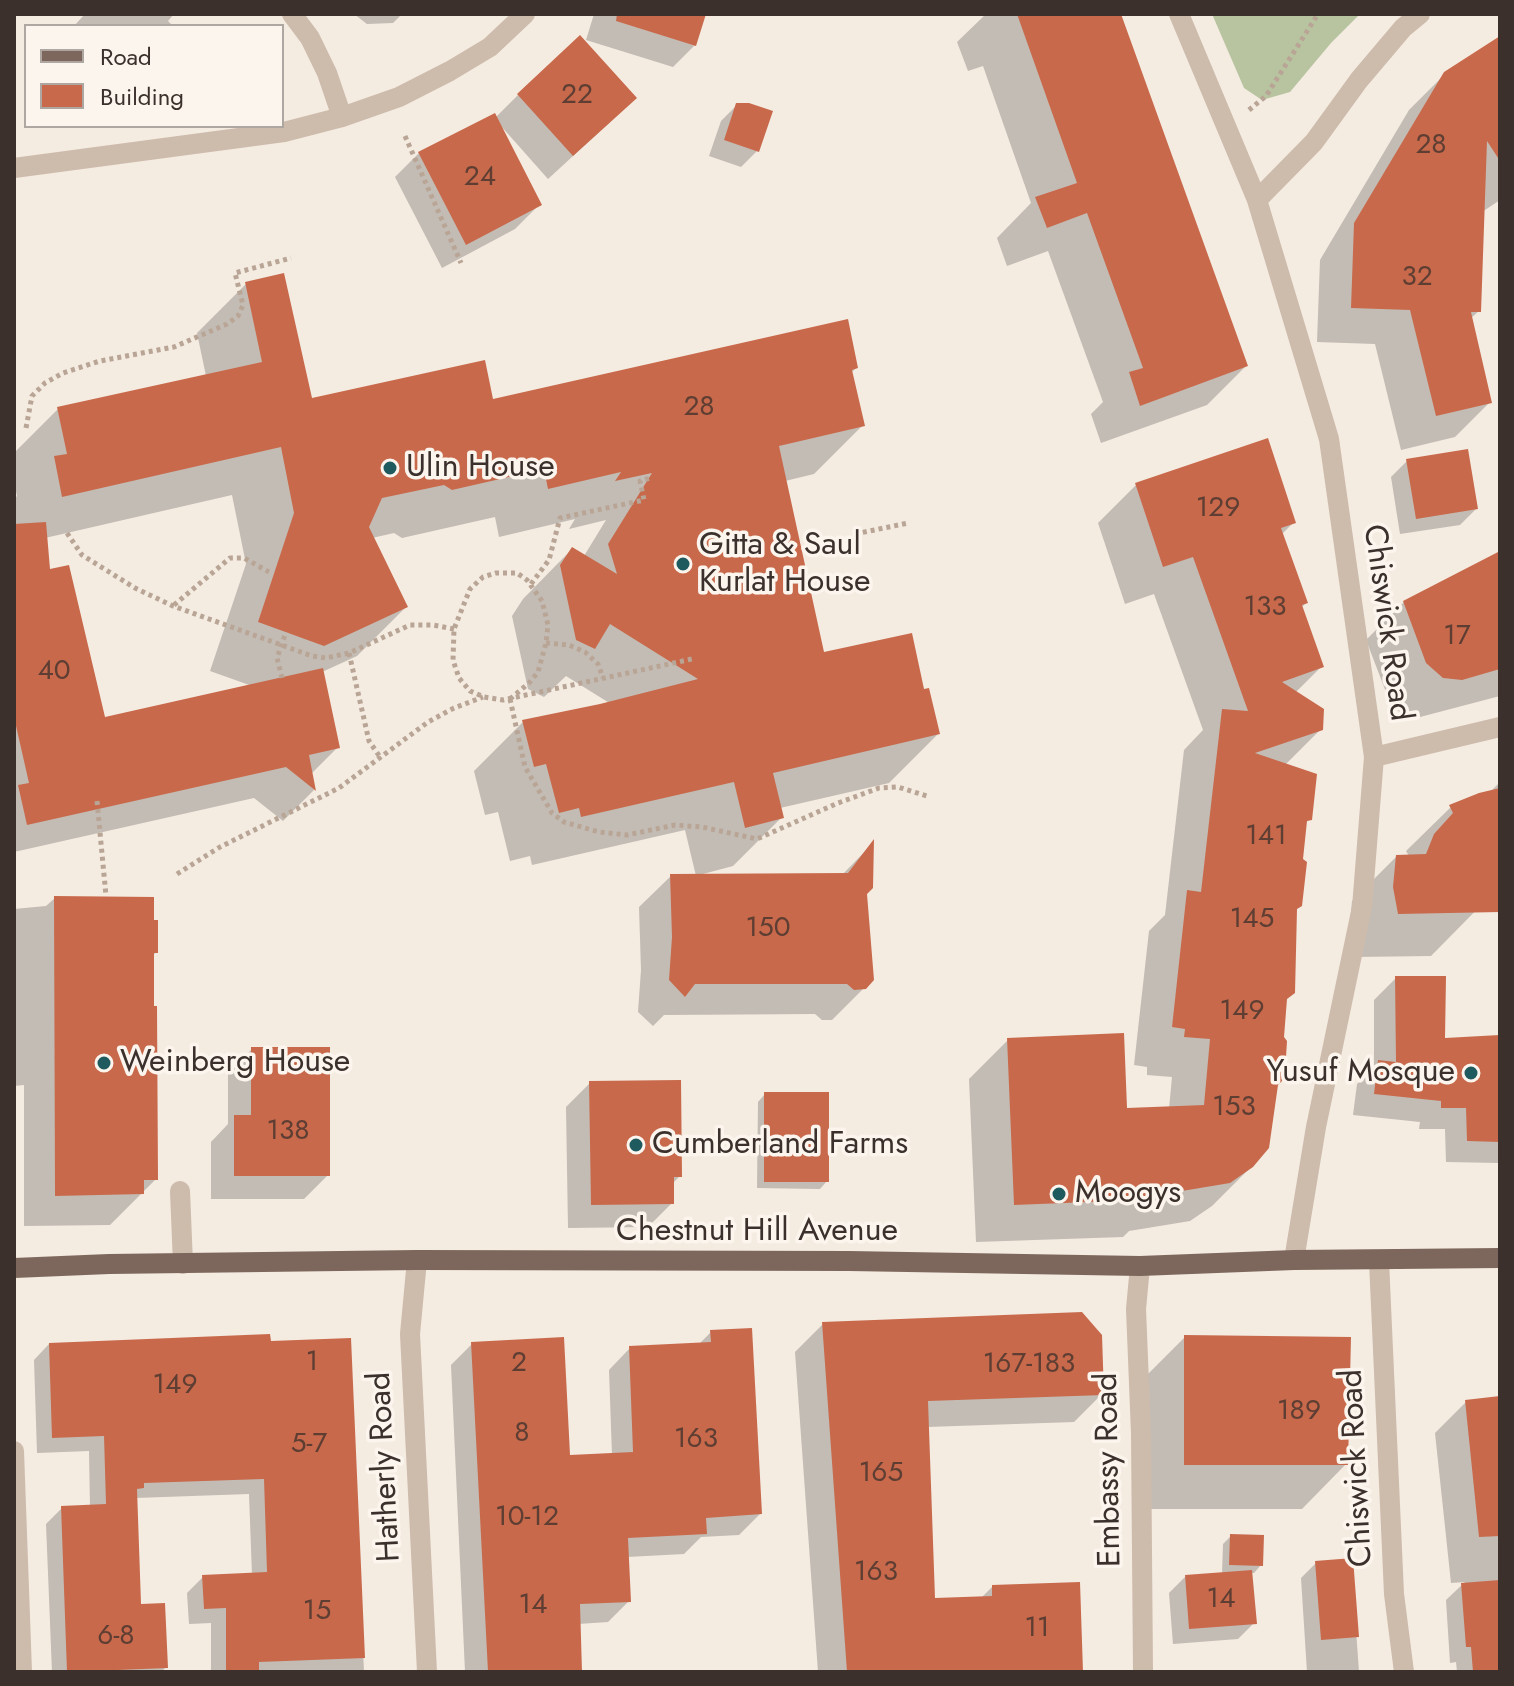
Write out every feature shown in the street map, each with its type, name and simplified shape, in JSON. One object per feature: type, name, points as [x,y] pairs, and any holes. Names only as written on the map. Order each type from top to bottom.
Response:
[{"type":"main road","name":"Chestnut Hill Avenue","points":[[14,1268],[417,1260],[849,1261],[1140,1266],[1294,1260],[1500,1258]]},
{"type":"street","points":[[292,14],[310,38],[342,117]]},
{"type":"street","points":[[14,168],[284,132],[342,117],[399,97],[450,71],[490,47],[525,14]]},
{"type":"street","name":"Chiswick Road","points":[[1179,14],[1257,200],[1329,439],[1374,757],[1362,907],[1316,1127],[1294,1260]]},
{"type":"street","points":[[1257,200],[1314,142],[1368,70],[1403,28],[1420,14]]},
{"type":"street","points":[[1374,757],[1500,727]]},
{"type":"street","points":[[180,1191],[183,1264]]},
{"type":"street","name":"Hatherly Road","points":[[417,1260],[410,1325],[427,1672]]},
{"type":"street","name":"Chiswick Road","points":[[1379,1261],[1394,1594],[1404,1672]]},
{"type":"street","name":"Embassy Road","points":[[1140,1266],[1136,1309],[1141,1433],[1143,1672]]},
{"type":"street","points":[[14,1451],[22,1672]]},
{"type":"path","points":[[1247,113],[1266,96],[1318,14]]},
{"type":"path","points":[[405,136],[461,263]]},
{"type":"path","points":[[26,428],[32,396],[45,383],[63,373],[100,361],[174,347],[227,324],[238,316],[243,305],[235,273],[291,258]]},
{"type":"path","points":[[531,584],[549,560],[560,518],[644,500],[640,481],[650,478]]},
{"type":"path","points":[[855,534],[908,523]]},
{"type":"path","points":[[67,533],[82,555],[99,567],[173,606],[312,656],[326,658],[349,653],[404,626],[433,625],[454,629]]},
{"type":"path","points":[[173,606],[230,558],[244,558],[269,572]]},
{"type":"path","points":[[510,699],[538,672],[546,643],[547,618],[542,601],[531,584],[522,577],[503,571],[483,577],[467,594],[454,629],[452,653],[457,673],[466,688],[484,697],[510,699],[692,659]]},
{"type":"path","points":[[282,678],[277,658],[286,632]]},
{"type":"path","points":[[546,643],[569,645],[585,652],[598,664],[603,678]]},
{"type":"path","points":[[349,653],[369,741],[380,757]]},
{"type":"path","points":[[177,874],[220,847],[339,788],[428,722],[484,697]]},
{"type":"path","points":[[510,699],[525,767],[552,813],[564,822],[599,832],[627,835],[675,825],[702,827],[757,839],[879,788],[898,787],[930,797]]},
{"type":"path","points":[[97,801],[106,896]]},
{"type":"green space","points":[[1212,14],[1360,14],[1290,92],[1262,100],[1244,88]]},
{"type":"building","points":[[617,14],[706,14],[696,46],[616,21]]},
{"type":"building","points":[[1017,14],[1121,14],[1248,366],[1140,406],[1129,372],[1143,368],[1087,213],[1047,228],[1035,197],[1077,183]]},
{"type":"building","points":[[580,35],[637,98],[573,156],[517,94]]},
{"type":"building","points":[[1500,36],[1500,161],[1487,141],[1481,312],[1471,312],[1492,403],[1436,416],[1410,310],[1351,308],[1354,223],[1444,72]]},
{"type":"building","points":[[736,103],[749,103],[773,111],[759,152],[724,140]]},
{"type":"building","points":[[495,113],[542,205],[466,245],[418,152]]},
{"type":"building","points":[[284,273],[312,398],[485,360],[493,399],[848,319],[858,368],[852,370],[865,426],[779,446],[824,652],[912,633],[924,689],[929,688],[940,734],[773,773],[784,818],[745,828],[734,782],[581,817],[579,808],[559,813],[546,764],[534,767],[522,720],[698,679],[610,624],[595,649],[576,640],[560,565],[572,547],[617,574],[608,544],[652,473],[615,481],[621,472],[548,489],[544,469],[452,490],[444,485],[382,498],[369,527],[408,607],[324,646],[258,622],[294,513],[281,447],[62,497],[54,456],[67,454],[57,407],[262,362],[245,282]]},
{"type":"building","points":[[1268,438],[1296,523],[1281,528],[1308,603],[1302,605],[1324,667],[1282,682],[1324,709],[1323,730],[1255,753],[1317,774],[1312,820],[1307,821],[1303,859],[1307,862],[1302,906],[1297,909],[1295,993],[1287,999],[1286,1057],[1282,1081],[1278,1085],[1269,1148],[1253,1167],[1230,1183],[1164,1194],[1164,1199],[1014,1205],[1007,1038],[1124,1033],[1127,1108],[1204,1105],[1210,1039],[1184,1037],[1185,1029],[1172,1027],[1187,890],[1201,892],[1222,709],[1248,711],[1193,557],[1163,567],[1135,483]]},
{"type":"building","points":[[1468,449],[1478,509],[1416,519],[1406,459]]},
{"type":"building","points":[[46,522],[50,569],[69,565],[105,717],[323,668],[340,748],[309,755],[316,791],[286,767],[27,825],[18,785],[29,783],[14,717],[14,524]]},
{"type":"building","points":[[1500,551],[1500,669],[1462,680],[1443,678],[1426,663],[1403,601]]},
{"type":"building","points":[[1500,788],[1500,912],[1398,914],[1393,887],[1396,855],[1426,854],[1434,834],[1453,813],[1449,805]]},
{"type":"building","points":[[874,839],[873,888],[867,894],[874,980],[866,989],[854,990],[847,984],[695,984],[685,997],[669,980],[672,937],[670,874],[848,873]]},
{"type":"building","name":"Weinberg House","points":[[54,896],[154,897],[154,920],[158,920],[158,953],[154,953],[154,1006],[157,1006],[158,1180],[144,1180],[144,1194],[55,1196]]},
{"type":"building","points":[[1395,976],[1446,976],[1445,1038],[1500,1035],[1500,1142],[1467,1141],[1466,1108],[1441,1108],[1441,1101],[1374,1094],[1378,1060],[1396,1062]]},
{"type":"building","points":[[251,1047],[330,1047],[330,1176],[234,1176],[234,1115],[251,1115]]},
{"type":"building","points":[[681,1080],[682,1177],[674,1177],[674,1204],[591,1205],[589,1081]]},
{"type":"building","points":[[764,1092],[829,1092],[829,1182],[764,1182]]},
{"type":"building","points":[[1082,1312],[1102,1335],[1104,1395],[928,1401],[935,1598],[992,1596],[992,1585],[1080,1582],[1083,1672],[847,1672],[822,1322]]},
{"type":"building","points":[[752,1328],[762,1514],[706,1518],[707,1534],[628,1538],[631,1602],[580,1604],[582,1672],[488,1672],[471,1342],[564,1337],[570,1455],[633,1452],[629,1346],[711,1342],[710,1330]]},
{"type":"building","points":[[270,1334],[271,1341],[351,1338],[365,1658],[259,1662],[259,1672],[226,1672],[226,1608],[204,1609],[202,1575],[267,1572],[264,1479],[144,1483],[144,1488],[137,1489],[141,1604],[165,1603],[168,1668],[67,1672],[61,1506],[106,1504],[104,1436],[52,1438],[49,1343]]},
{"type":"building","points":[[1184,1335],[1351,1337],[1348,1465],[1184,1465]]},
{"type":"building","points":[[1500,1396],[1500,1536],[1479,1537],[1465,1400]]},
{"type":"building","points":[[1230,1534],[1264,1535],[1263,1566],[1229,1565]]},
{"type":"building","points":[[1353,1558],[1359,1637],[1321,1640],[1315,1561]]},
{"type":"building","points":[[1252,1570],[1257,1624],[1189,1629],[1185,1575]]},
{"type":"building","points":[[1500,1580],[1500,1672],[1473,1672],[1471,1647],[1466,1647],[1461,1583]]},
{"type":"place","name":"Ulin House","points":[[390,468]]},
{"type":"place","name":"Gitta & Saul Kurlat House","points":[[683,564]]},
{"type":"place","name":"Weinberg House","points":[[104,1063]]},
{"type":"place","name":"Yusuf Mosque","points":[[1471,1073]]},
{"type":"place","name":"Cumberland Farms","points":[[636,1145]]},
{"type":"place","name":"Moogys","points":[[1059,1194]]}]
